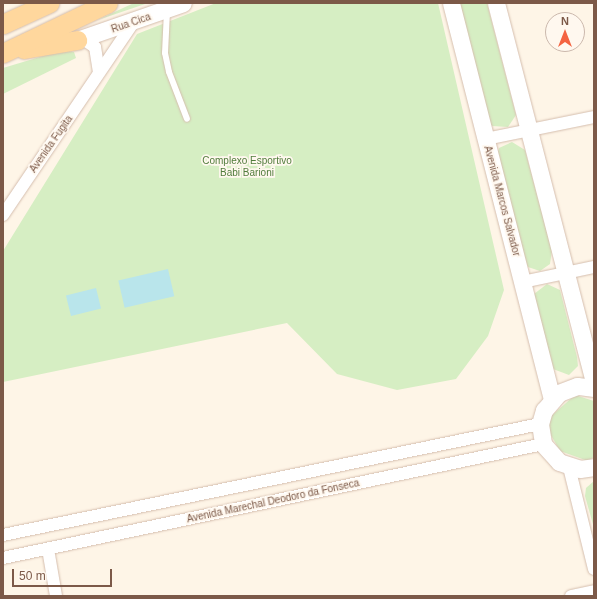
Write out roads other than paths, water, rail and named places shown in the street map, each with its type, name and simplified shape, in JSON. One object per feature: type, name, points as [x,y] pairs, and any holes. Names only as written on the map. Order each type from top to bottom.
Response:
[{"type":"main road","points":[[3,24],[49,3]]},
{"type":"main road","points":[[4,52],[108,3]]},
{"type":"main road","points":[[4,52],[78,40]]},
{"type":"street","name":"Avenida Marcos Salvador","points":[[451,3],[552,399]]},
{"type":"street","points":[[496,3],[594,381]]},
{"type":"street","name":"Rua Cica","points":[[78,40],[133,23],[175,6]]},
{"type":"street","name":"Avenida Fugita","points":[[3,214],[133,23]]},
{"type":"street","points":[[78,40],[86,40],[95,47],[99,72]]},
{"type":"street","points":[[486,139],[594,117]]},
{"type":"street","points":[[523,282],[594,267]]},
{"type":"street","points":[[594,388],[568,389],[552,399],[540,424],[543,444],[558,462],[570,467],[594,467]]},
{"type":"street","name":"Avenida Marechal Deodoro da Fonseca","points":[[3,535],[540,424]]},
{"type":"street","name":"Avenida Marechal Deodoro da Fonseca","points":[[3,558],[543,444]]},
{"type":"street","points":[[570,467],[594,569]]},
{"type":"street","points":[[48,549],[56,596]]},
{"type":"street","points":[[571,596],[594,591]]},
{"type":"lane","points":[[175,6],[166,59],[186,119]]},
{"type":"water","points":[[168,269],[174,296],[125,308],[118,280]]},
{"type":"water","points":[[96,288],[101,308],[71,316],[66,295]]},
{"type":"park label","name":"Complexo Esportivo Babi Barioni","points":[[247,166]]}]
